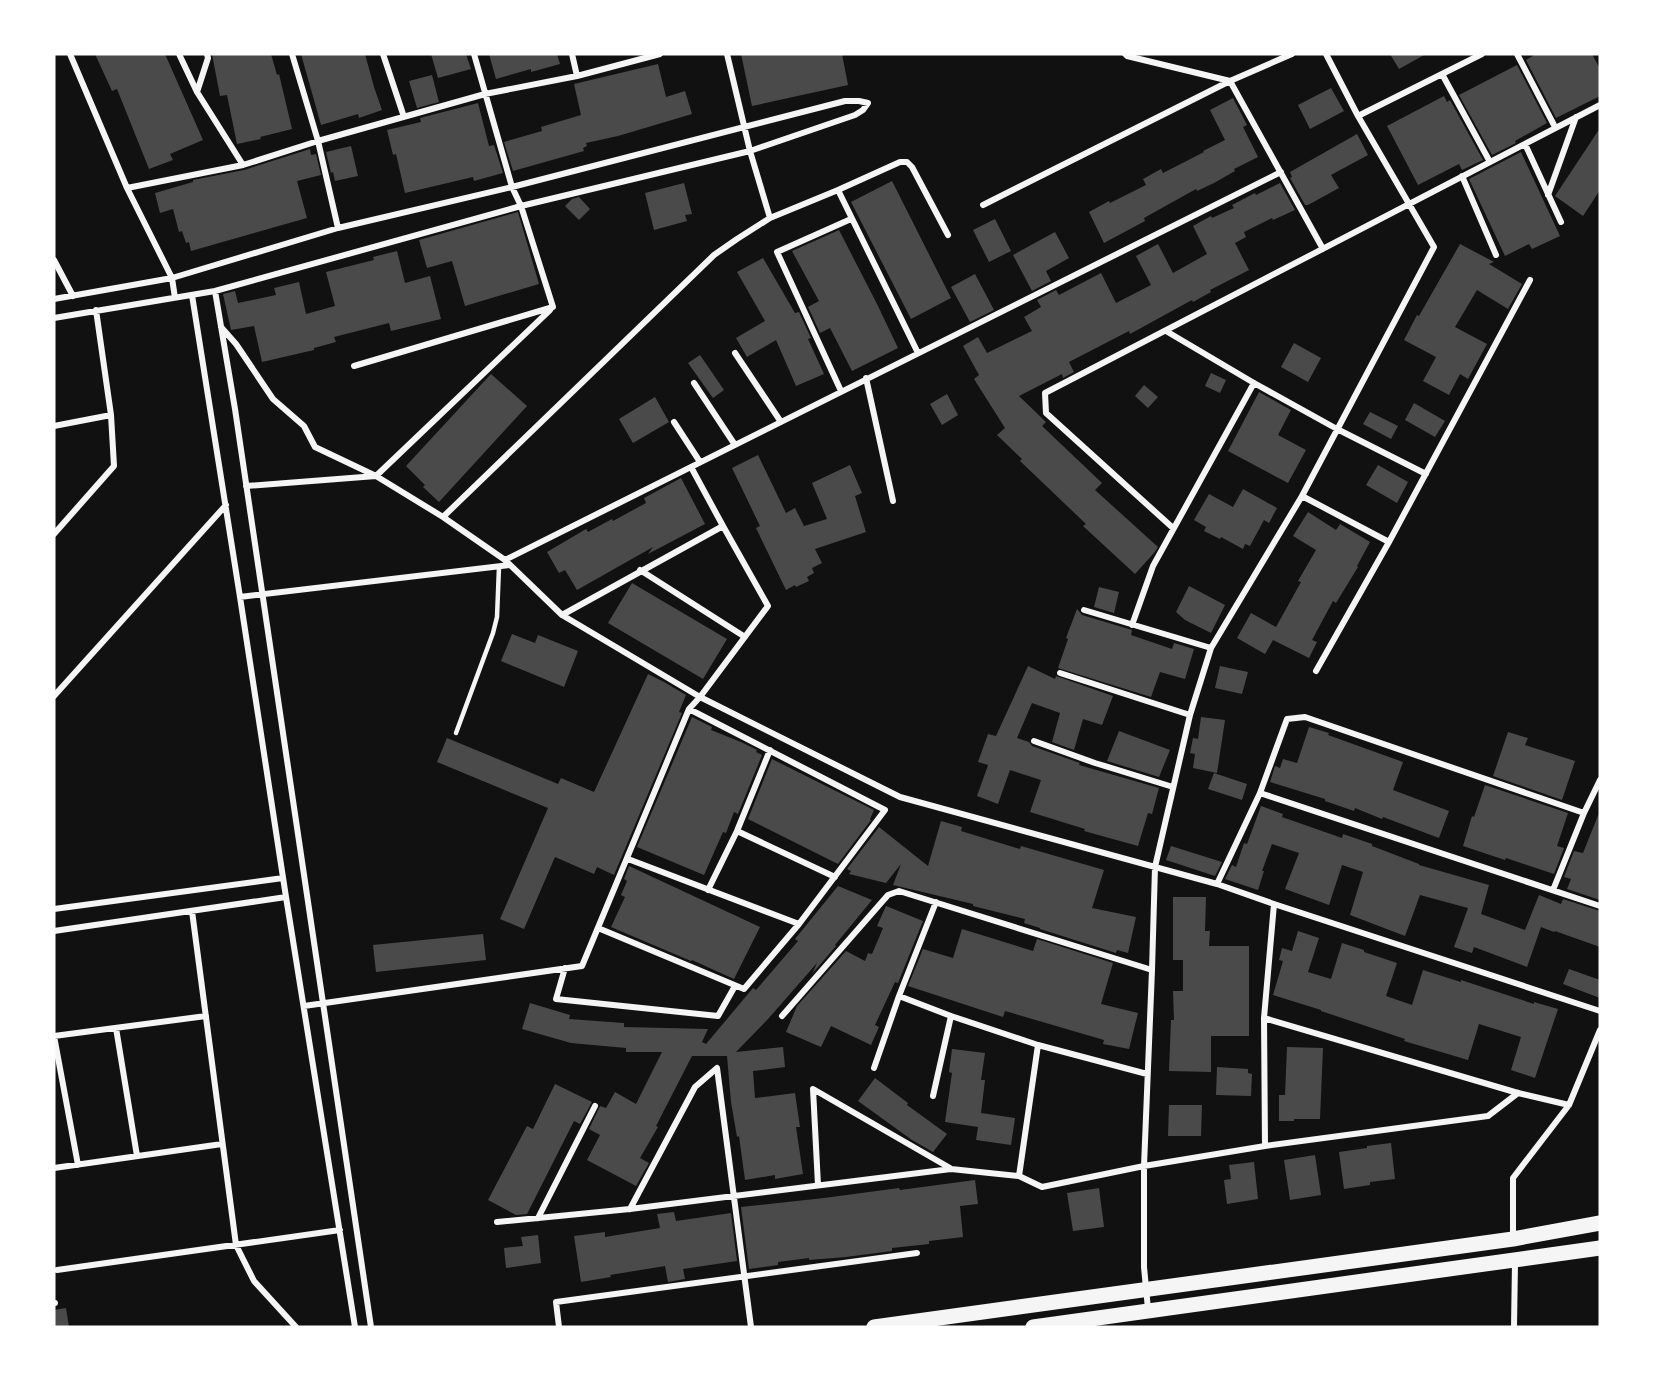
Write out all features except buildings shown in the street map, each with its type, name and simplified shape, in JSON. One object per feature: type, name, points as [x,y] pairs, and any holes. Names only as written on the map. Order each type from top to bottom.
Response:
[{"type":"main road","points":[[874,1327],[1513,1239],[1600,1223]]},
{"type":"main road","points":[[1033,1327],[1600,1248]]},
{"type":"street","points":[[70,54],[127,188],[172,278],[175,298]]},
{"type":"street","points":[[179,54],[197,92],[243,165]]},
{"type":"street","points":[[197,92],[208,58],[207,54]]},
{"type":"street","points":[[292,54],[318,141],[338,228]]},
{"type":"street","points":[[383,54],[404,117]]},
{"type":"street","points":[[474,54],[512,187],[521,206],[553,308]]},
{"type":"street","points":[[572,54],[577,76]]},
{"type":"street","points":[[127,188],[243,165],[318,141],[485,94],[577,76],[660,54]]},
{"type":"street","points":[[728,54],[750,151],[770,218]]},
{"type":"street","points":[[1125,54],[1230,81],[1323,249]]},
{"type":"street","points":[[983,205],[1230,81],[1292,54]]},
{"type":"street","points":[[1148,1310],[1144,1267],[1144,1166],[1155,867],[1190,715],[1211,648],[1302,496],[1434,247],[1358,116],[1326,54]]},
{"type":"street","points":[[1358,116],[1482,54]]},
{"type":"street","points":[[1517,54],[1555,127]]},
{"type":"street","points":[[1442,74],[1490,162]]},
{"type":"street","points":[[54,299],[172,278],[338,228],[512,187],[845,101],[868,103],[855,115],[750,151],[521,206],[215,291],[54,318]]},
{"type":"street","points":[[1173,528],[1046,412],[1045,393],[1600,105]]},
{"type":"street","points":[[1548,195],[1576,117]]},
{"type":"street","points":[[1525,144],[1561,222]]},
{"type":"street","points":[[443,517],[714,255],[770,218],[900,162],[907,162],[912,167],[948,235]]},
{"type":"street","points":[[505,560],[1281,171]]},
{"type":"street","points":[[1462,176],[1497,255]]},
{"type":"street","points":[[838,190],[918,352]]},
{"type":"street","points":[[841,391],[777,252],[851,219]]},
{"type":"street","points":[[54,260],[73,296]]},
{"type":"street","points":[[1316,671],[1389,542],[1530,280]]},
{"type":"street","points":[[215,291],[371,1327]]},
{"type":"street","points":[[192,295],[356,1327]]},
{"type":"street","points":[[354,366],[553,308]]},
{"type":"street","points":[[246,486],[376,476],[553,308]]},
{"type":"street","points":[[54,533],[114,466],[111,415],[96,310]]},
{"type":"street","points":[[221,327],[236,344],[273,399],[304,426],[315,447],[376,476],[443,517],[505,560],[562,615],[700,697],[900,797],[1217,884],[1600,1011]]},
{"type":"street","points":[[1166,331],[1337,429],[1426,474]]},
{"type":"street","points":[[735,353],[781,422]]},
{"type":"street","points":[[866,378],[893,501]]},
{"type":"street","points":[[694,383],[735,445]]},
{"type":"street","points":[[1132,625],[1153,566],[1254,383]]},
{"type":"street","points":[[54,426],[111,415]]},
{"type":"street","points":[[674,422],[700,462]]},
{"type":"street","points":[[304,1006],[582,966],[689,709],[768,606],[691,467]]},
{"type":"street","points":[[1302,496],[1389,542]]},
{"type":"street","points":[[54,696],[226,505]]},
{"type":"street","points":[[562,615],[723,526]]},
{"type":"street","points":[[240,597],[510,565]]},
{"type":"street","points":[[640,570],[745,637]]},
{"type":"street","points":[[1084,610],[1211,648]]},
{"type":"street","points":[[1060,673],[1190,715]]},
{"type":"street","points":[[598,928],[744,989],[798,924],[885,810],[689,709]]},
{"type":"street","points":[[1217,884],[1260,793],[1287,719],[1305,717],[1584,813]]},
{"type":"street","points":[[1034,741],[1173,787]]},
{"type":"street","points":[[708,890],[738,831],[770,750]]},
{"type":"street","points":[[1553,890],[1600,780]]},
{"type":"street","points":[[1260,793],[1600,906]]},
{"type":"street","points":[[738,831],[835,877]]},
{"type":"street","points":[[628,859],[798,924]]},
{"type":"street","points":[[54,909],[283,878]]},
{"type":"street","points":[[782,1016],[888,895],[899,891],[1152,970]]},
{"type":"street","points":[[54,932],[286,897]]},
{"type":"street","points":[[874,1068],[936,902]]},
{"type":"street","points":[[1265,1146],[1264,1018],[1274,904]]},
{"type":"street","points":[[192,911],[236,1245],[254,1281],[296,1327]]},
{"type":"street","points":[[565,968],[556,999],[718,1016],[735,986]]},
{"type":"street","points":[[899,996],[1038,1045],[1147,1074]]},
{"type":"street","points":[[78,1165],[54,1036],[206,1016]]},
{"type":"street","points":[[933,1096],[951,1016]]},
{"type":"street","points":[[1264,1018],[1518,1093],[1569,1105]]},
{"type":"street","points":[[116,1028],[137,1156]]},
{"type":"street","points":[[1513,1239],[1513,1178],[1569,1105],[1600,1029]]},
{"type":"street","points":[[1018,1176],[1038,1045]]},
{"type":"street","points":[[630,1209],[695,1087],[717,1068],[751,1327]]},
{"type":"street","points":[[818,1185],[813,1089],[951,1168]]},
{"type":"street","points":[[497,1222],[630,1209],[951,1168],[1018,1176],[1042,1187],[1144,1166],[1265,1146],[1488,1116],[1518,1093]]},
{"type":"street","points":[[538,1218],[595,1106]]},
{"type":"street","points":[[54,1168],[222,1144]]},
{"type":"street","points":[[57,1270],[340,1230]]},
{"type":"street","points":[[560,1327],[556,1302],[918,1253]]},
{"type":"street","points":[[1514,1327],[1515,1259]]},
{"type":"lane","points":[[456,733],[493,633],[497,617],[499,567]]}]
